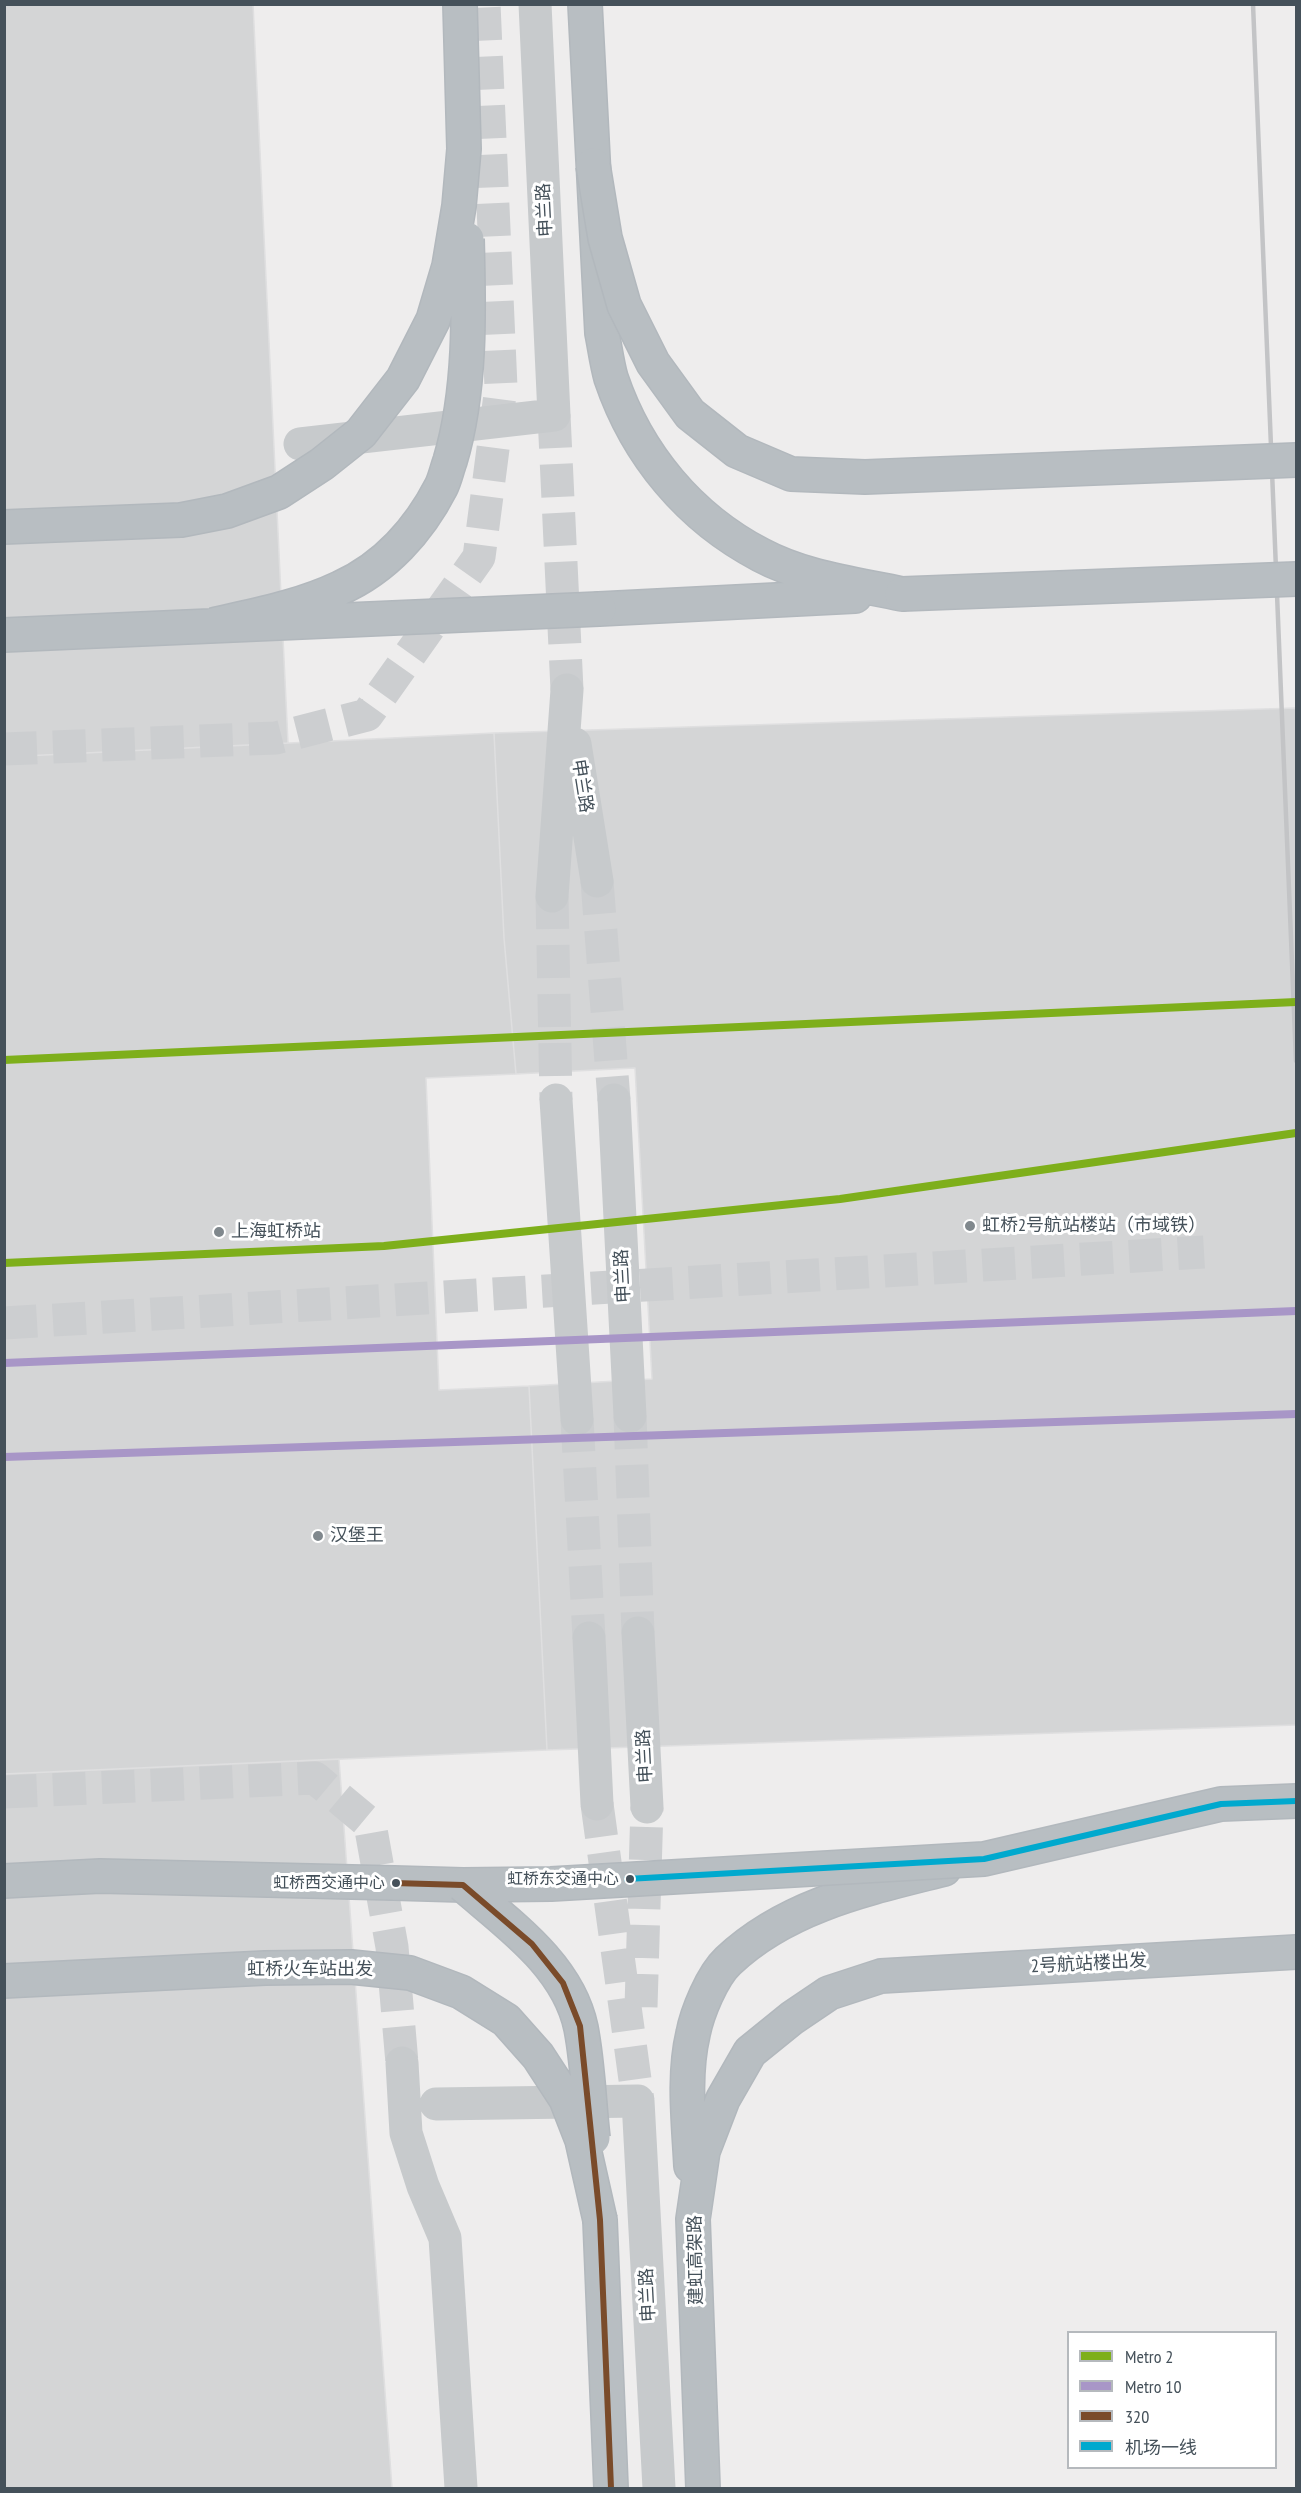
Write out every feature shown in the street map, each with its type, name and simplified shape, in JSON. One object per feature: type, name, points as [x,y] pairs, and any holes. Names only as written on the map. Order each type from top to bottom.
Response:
[{"type":"highway","points":[[213,625],[287,607],[341,588],[383,562],[414,531],[442,485],[456,440],[466,345],[468,288],[460,4]]},
{"type":"highway","points":[[585,4],[602,333],[611,377],[649,457],[677,492],[714,526],[762,556],[813,575],[902,594]]},
{"type":"highway","points":[[4,527],[181,520],[227,511],[279,492],[322,464],[361,433],[403,379],[433,320],[449,266],[459,206],[464,149]]},
{"type":"highway","points":[[593,165],[605,238],[624,305],[653,363],[690,414],[737,451],[792,474],[865,477],[1296,460]]},
{"type":"highway","points":[[4,635],[902,594],[1296,579]]},
{"type":"highway","points":[[693,2219],[688,2068],[693,2034],[707,1993],[727,1962],[766,1932],[808,1909],[844,1895],[984,1859],[1221,1804],[1296,1801]]},
{"type":"highway","points":[[4,1881],[100,1876],[463,1885],[551,1884],[984,1859]]},
{"type":"highway","points":[[463,1885],[532,1944],[563,1983],[580,2026],[600,2220]]},
{"type":"highway","name":"2号航站楼出发","points":[[881,1976],[1296,1952]]},
{"type":"highway","name":"虹桥火车站出发","points":[[4,1981],[265,1968],[351,1967],[410,1973],[461,1992],[506,2020],[538,2056],[566,2099],[582,2140],[600,2220],[611,2488]]},
{"type":"highway","name":"建虹高架路","points":[[703,2488],[693,2219],[703,2151],[723,2099],[750,2052],[792,2018],[829,1993],[881,1976]]},
{"type":"street","name":"申兰路","points":[[300,444],[554,415],[535,4]]},
{"type":"street","name":"申兰路","points":[[552,896],[567,690],[597,882]]},
{"type":"street","points":[[556,1100],[577,1419]]},
{"type":"street","name":"申兰路","points":[[614,1100],[630,1416]]},
{"type":"street","name":"申兰路","points":[[638,1633],[647,1807]]},
{"type":"street","points":[[589,1638],[597,1804]]},
{"type":"street","points":[[402,2063],[406,2133],[423,2186],[445,2238],[461,2488]]},
{"type":"street","name":"申兰路","points":[[436,2104],[638,2101],[659,2488]]},
{"type":"building","points":[[4,4],[253,4],[288,743],[4,757]]},
{"type":"building","name":"虹桥2号航站楼站（市域铁）","points":[[1296,708],[1296,1725],[547,1750],[529,1386],[652,1379],[635,1068],[516,1074],[504,938],[494,733]]},
{"type":"building","name":"上海虹桥站","points":[[494,733],[504,938],[516,1074],[426,1078],[439,1390],[529,1386],[547,1750],[4,1774],[4,757]]},
{"type":"building","points":[[339,1759],[392,2488],[4,2488],[4,1774]]},
{"type":"tunnel","points":[[4,749],[276,738],[367,715],[479,557],[501,387],[484,4]]},
{"type":"tunnel","points":[[554,415],[567,690]]},
{"type":"tunnel","points":[[597,881],[614,1100]]},
{"type":"tunnel","points":[[552,896],[556,1100]]},
{"type":"tunnel","points":[[4,1323],[1204,1252]]},
{"type":"tunnel","points":[[630,1416],[638,1633]]},
{"type":"tunnel","points":[[577,1419],[589,1638]]},
{"type":"tunnel","points":[[4,1792],[315,1778],[370,1824],[392,1947],[402,2063]]},
{"type":"tunnel","points":[[597,1804],[638,2101]]},
{"type":"tunnel","points":[[641,2007],[647,1807]]},
{"type":"railway","points":[[1253,4],[1296,1061]]},
{"type":"metro line","name":"2","points":[[4,1060],[1296,1002]]},
{"type":"metro line","name":"2","points":[[4,1263],[384,1246],[840,1199],[1296,1133]]},
{"type":"metro line","name":"10","points":[[4,1363],[1296,1311]]},
{"type":"metro line","name":"10","points":[[4,1457],[1296,1414]]},
{"type":"transit line","name":"机场一线","points":[[627,1879],[984,1859],[1221,1804],[1296,1801]]},
{"type":"transit line","name":"320","points":[[394,1883],[463,1885],[532,1944],[563,1983],[580,2026],[600,2220],[611,2488]]},
{"type":"place","name":"虹桥2号航站楼站（市域铁）","points":[[970,1226]]},
{"type":"place","name":"上海虹桥站","points":[[219,1232]]},
{"type":"place","name":"汉堡王","points":[[318,1536]]},
{"type":"place","name":"虹桥东交通中心","points":[[630,1879]]},
{"type":"place","name":"虹桥西交通中心","points":[[396,1883]]}]
